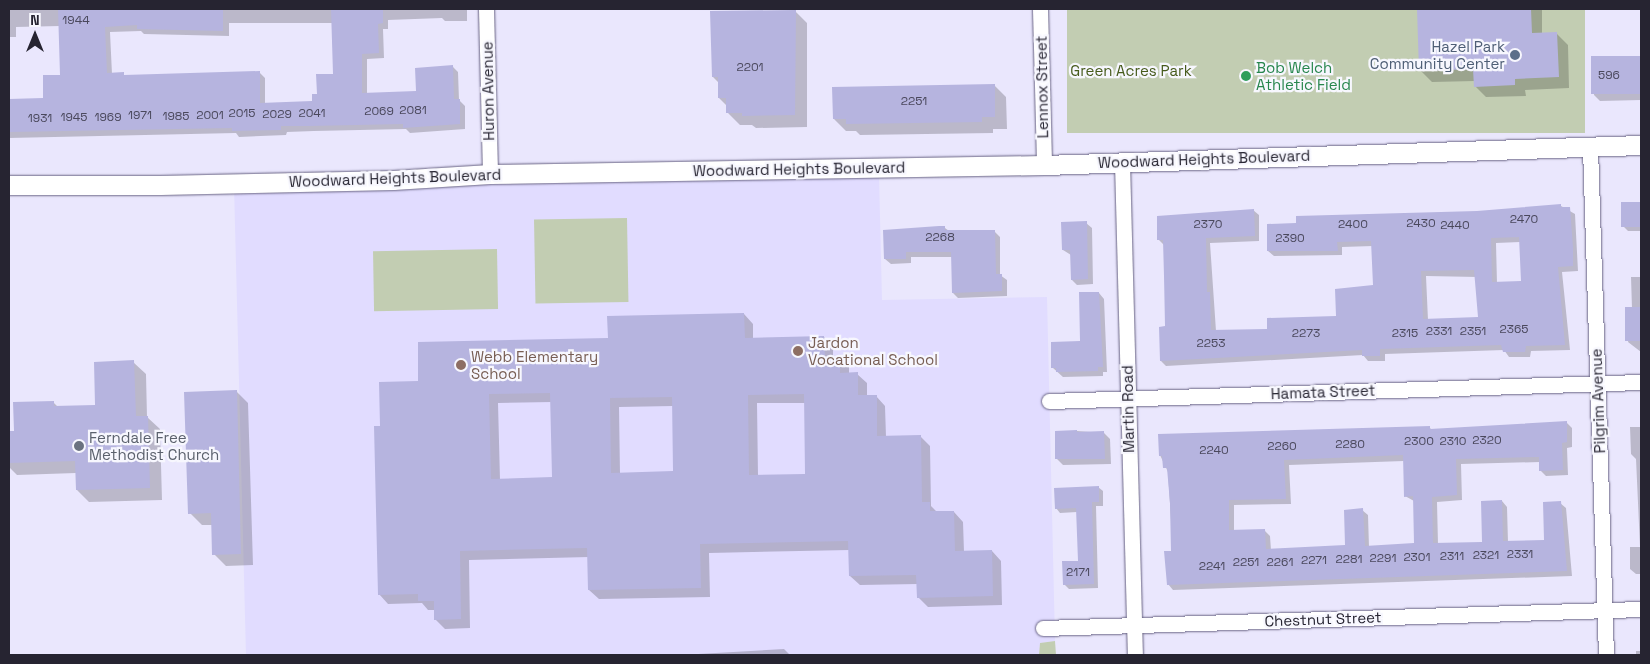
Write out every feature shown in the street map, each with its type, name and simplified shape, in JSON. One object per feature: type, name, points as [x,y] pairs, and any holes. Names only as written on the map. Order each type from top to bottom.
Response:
[{"type":"street","name":"Huron Avenue","points":[[486,9],[490,174]]},
{"type":"street","name":"Lennox Street","points":[[1040,9],[1044,165]]},
{"type":"street","name":"Woodward Heights Boulevard","points":[[9,185],[393,180],[490,174],[1044,165],[1641,146]]},
{"type":"street","name":"Pilgrim Avenue","points":[[1590,147],[1606,655]]},
{"type":"street","name":"Martin Road","points":[[1122,162],[1135,655]]},
{"type":"street","name":"Hamata Street","points":[[1049,401],[1641,382]]},
{"type":"street","name":"Chestnut Street","points":[[1043,628],[1641,609]]},
{"type":"shaded area","points":[[879,175],[882,300],[1047,297],[1055,641],[1040,643],[1039,655],[246,655],[234,186]]},
{"type":"green space","name":"Green Acres Park","points":[[1067,9],[1585,9],[1585,133],[1067,133]]},
{"type":"green space","points":[[627,218],[628,302],[535,304],[534,220]]},
{"type":"green space","points":[[497,249],[498,309],[374,311],[373,251]]},
{"type":"green space","points":[[1055,641],[1056,655],[1039,655],[1040,643]]},
{"type":"building","points":[[58,9],[223,9],[223,31],[137,29],[137,25],[105,27],[107,73],[124,72],[124,75],[260,71],[260,103],[312,101],[312,94],[317,94],[316,74],[333,74],[331,9],[383,9],[383,23],[378,24],[379,53],[362,54],[362,93],[416,91],[415,68],[453,65],[454,99],[460,99],[460,124],[403,128],[403,124],[281,126],[281,130],[232,131],[232,128],[9,132],[9,99],[43,98],[43,75],[60,75]]},
{"type":"building","name":"Hazel Park Community Center","points":[[1417,9],[1531,9],[1532,33],[1557,32],[1559,77],[1515,79],[1515,85],[1474,87],[1473,69],[1419,71]]},
{"type":"building","points":[[796,10],[795,115],[742,116],[742,113],[726,113],[726,98],[718,98],[718,77],[712,77],[710,11]]},
{"type":"building","points":[[1591,56],[1641,56],[1641,94],[1591,94]]},
{"type":"building","points":[[995,84],[995,117],[982,117],[982,122],[846,124],[846,119],[833,119],[832,87]]},
{"type":"building","points":[[1621,202],[1641,202],[1641,227],[1621,227]]},
{"type":"building","points":[[1561,204],[1561,207],[1570,207],[1573,266],[1558,267],[1565,345],[1526,346],[1525,352],[1503,352],[1501,345],[1380,349],[1380,356],[1362,356],[1362,350],[1160,361],[1159,327],[1165,326],[1164,276],[1163,240],[1157,240],[1157,216],[1254,209],[1255,236],[1206,238],[1207,292],[1210,292],[1211,330],[1267,329],[1267,318],[1336,316],[1335,289],[1373,285],[1371,241],[1337,242],[1338,251],[1267,251],[1267,224],[1296,223],[1296,216],[1477,211]],"holes":[[[1519,237],[1521,281],[1492,282],[1491,238]],[[1474,270],[1478,317],[1423,319],[1421,271]]]},
{"type":"building","points":[[1087,221],[1088,279],[1071,280],[1070,250],[1062,250],[1061,222]]},
{"type":"building","points":[[945,226],[945,230],[995,230],[996,274],[1002,274],[1002,291],[952,293],[951,252],[906,252],[906,259],[884,259],[883,230]]},
{"type":"building","points":[[1079,292],[1099,292],[1103,367],[1098,367],[1098,371],[1056,372],[1056,368],[1051,368],[1051,342],[1080,341]]},
{"type":"building","points":[[1625,307],[1641,307],[1641,341],[1625,341]]},
{"type":"building","points":[[744,313],[745,338],[824,336],[825,357],[840,357],[840,373],[858,372],[858,395],[877,395],[877,436],[921,435],[922,502],[930,502],[930,511],[954,511],[955,551],[992,550],[993,596],[917,598],[916,575],[849,576],[848,541],[700,544],[701,588],[588,590],[587,548],[460,551],[461,619],[434,620],[434,601],[418,601],[418,594],[378,595],[374,426],[380,426],[379,382],[418,381],[418,342],[608,338],[607,316]],"holes":[[[550,393],[552,477],[491,479],[489,394]],[[804,394],[805,474],[749,475],[748,395]],[[672,397],[673,471],[611,473],[610,398]]]},
{"type":"building","name":"Ferndale Free Methodist Church","points":[[134,360],[136,416],[148,416],[150,488],[76,490],[75,461],[9,463],[9,431],[14,431],[13,402],[54,401],[54,406],[95,405],[94,362]]},
{"type":"building","points":[[237,390],[241,554],[212,555],[211,513],[188,514],[184,392]]},
{"type":"building","points":[[1567,421],[1567,442],[1562,443],[1563,470],[1539,471],[1539,457],[1456,459],[1457,495],[1432,497],[1433,543],[1482,542],[1481,501],[1502,500],[1503,541],[1544,540],[1543,502],[1561,501],[1567,571],[1167,585],[1164,551],[1171,551],[1170,503],[1167,468],[1163,468],[1162,456],[1159,456],[1158,434],[1430,426],[1430,429]],"holes":[[[1403,455],[1404,497],[1413,496],[1414,543],[1365,546],[1363,508],[1344,510],[1345,545],[1266,549],[1265,529],[1229,530],[1229,500],[1286,499],[1284,460]]]},
{"type":"building","points":[[1077,430],[1077,432],[1104,431],[1105,459],[1055,459],[1055,431]]},
{"type":"building","points":[[1099,486],[1099,502],[1092,502],[1094,584],[1063,585],[1062,561],[1078,561],[1076,508],[1055,509],[1054,488]]},
{"type":"place","name":"Hazel Park Community Center","points":[[1515,55]]},
{"type":"place","name":"Bob Welch Athletic Field","points":[[1246,76]]},
{"type":"place","name":"Jardon Vocational School","points":[[798,351]]},
{"type":"place","name":"Webb Elementary School","points":[[461,365]]},
{"type":"place","name":"Ferndale Free Methodist Church","points":[[79,446]]}]
